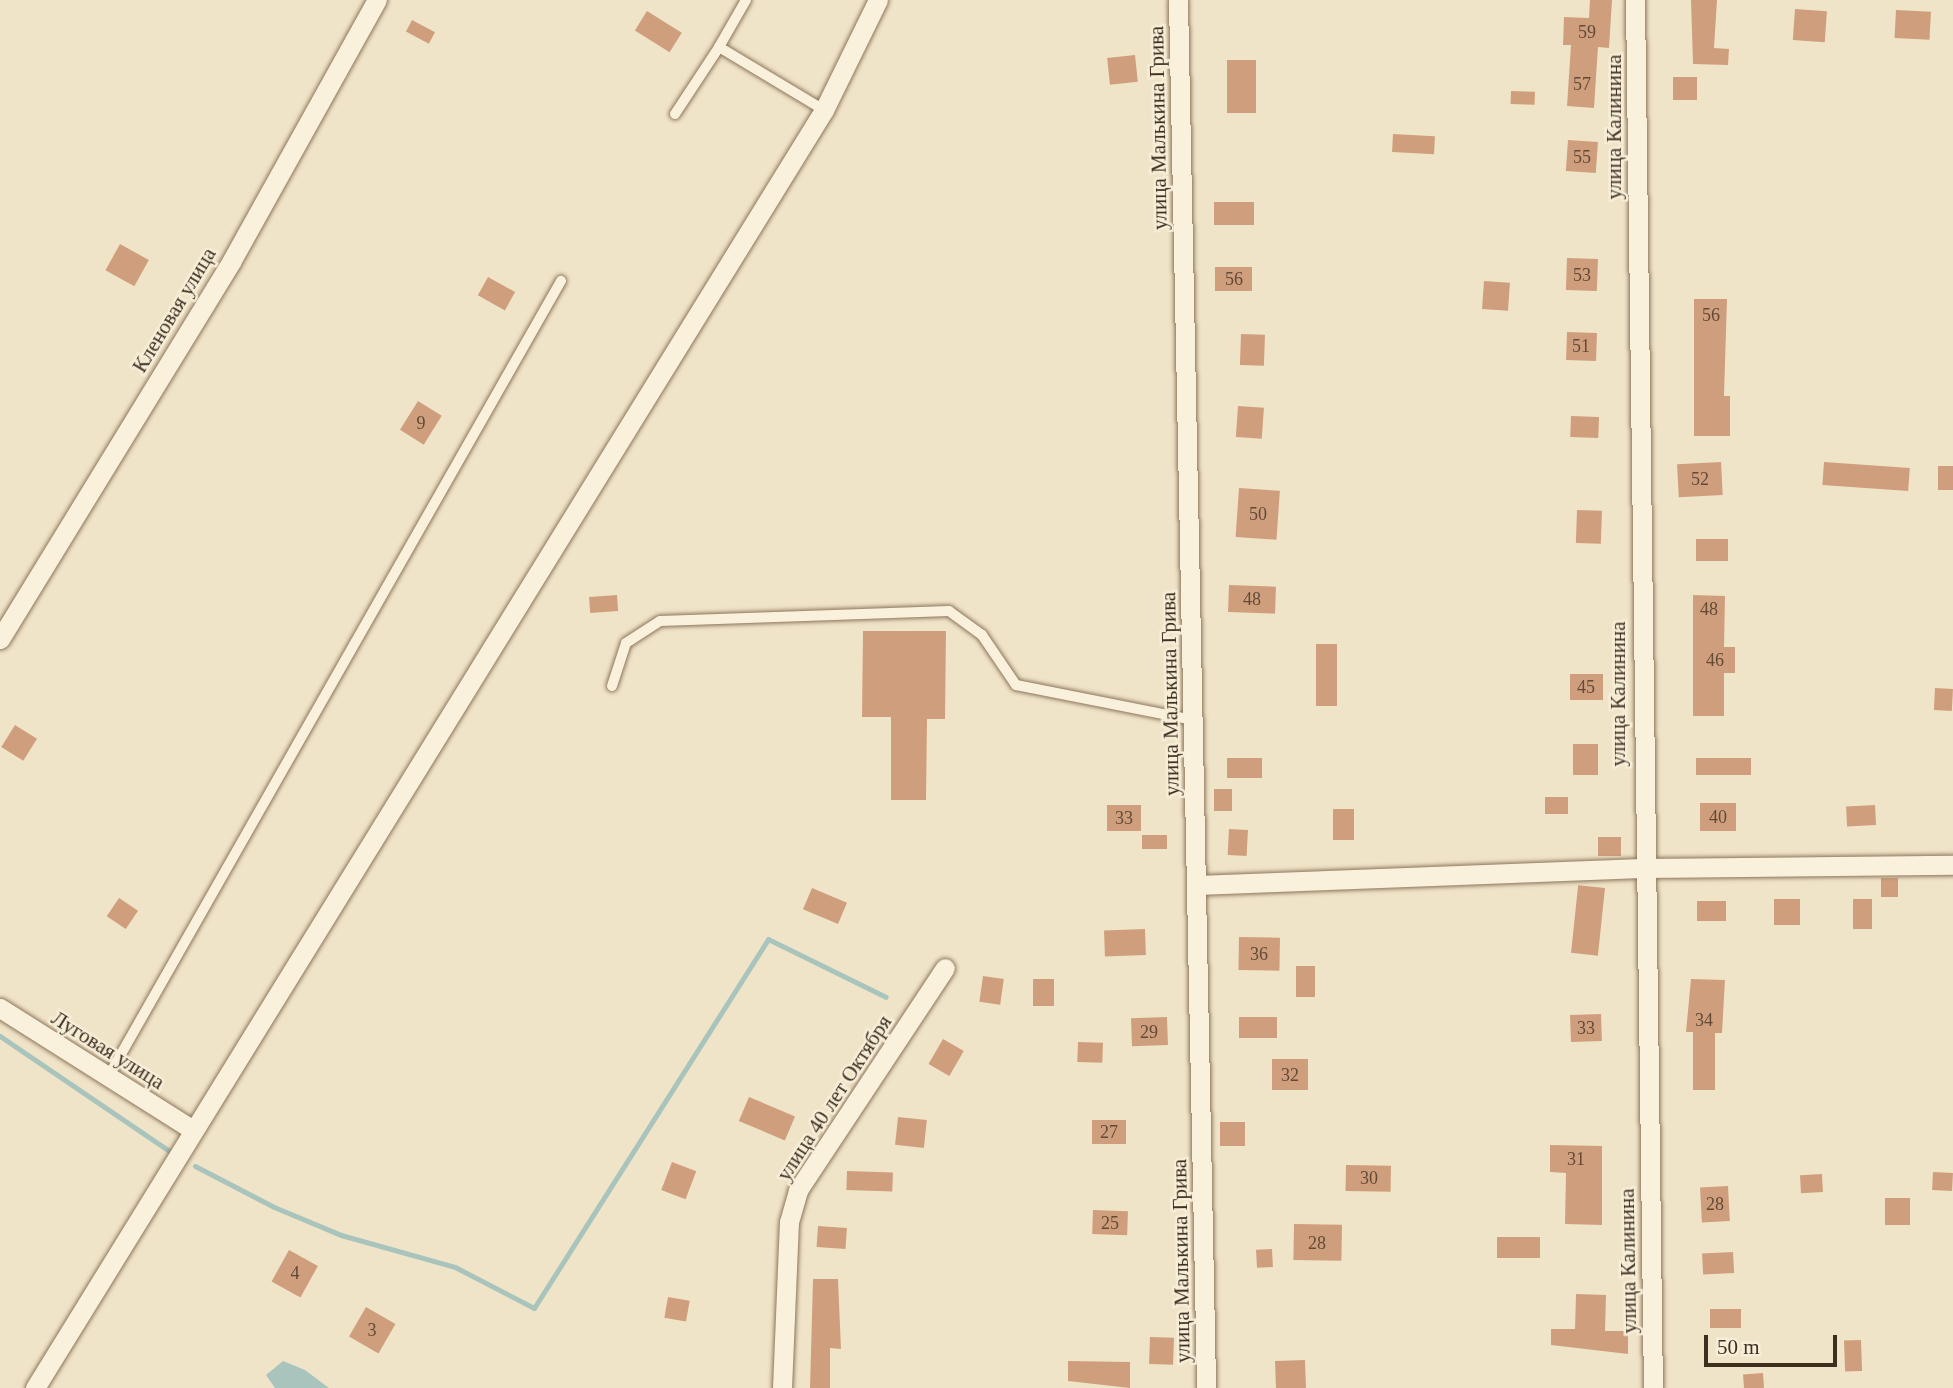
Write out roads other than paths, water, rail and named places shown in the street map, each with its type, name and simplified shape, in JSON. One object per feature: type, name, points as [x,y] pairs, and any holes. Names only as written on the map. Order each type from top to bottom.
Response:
[{"type":"street","name":"Кленовая улица","points":[[0,639],[232,260],[377,0]]},
{"type":"street","points":[[35,1388],[824,110],[878,0]]},
{"type":"street","name":"улица Малькина Грива","points":[[1178,0],[1206,1388]]},
{"type":"street","name":"улица Калинина","points":[[1635,0],[1642,868],[1653,1388]]},
{"type":"street","points":[[1197,885],[1642,868],[1953,865]]},
{"type":"street","name":"улица 40 лет Октября","points":[[782,1388],[789,1222],[799,1190],[945,968]]},
{"type":"street","name":"Луговая улица","points":[[0,1008],[192,1130]]},
{"type":"lane","points":[[675,114],[746,0]]},
{"type":"lane","points":[[719,47],[824,110]]},
{"type":"lane","points":[[108,1077],[561,281]]},
{"type":"lane","points":[[612,686],[626,643],[660,621],[949,611],[982,635],[1016,685],[1193,720]]},
{"type":"water","points":[[283,1361],[305,1370],[329,1388],[275,1388],[266,1375]]},
{"type":"waterway","points":[[195,1166],[274,1207],[341,1235],[455,1267],[534,1308],[768,939],[886,997]]},
{"type":"waterway","points":[[0,1036],[169,1151]]}]
